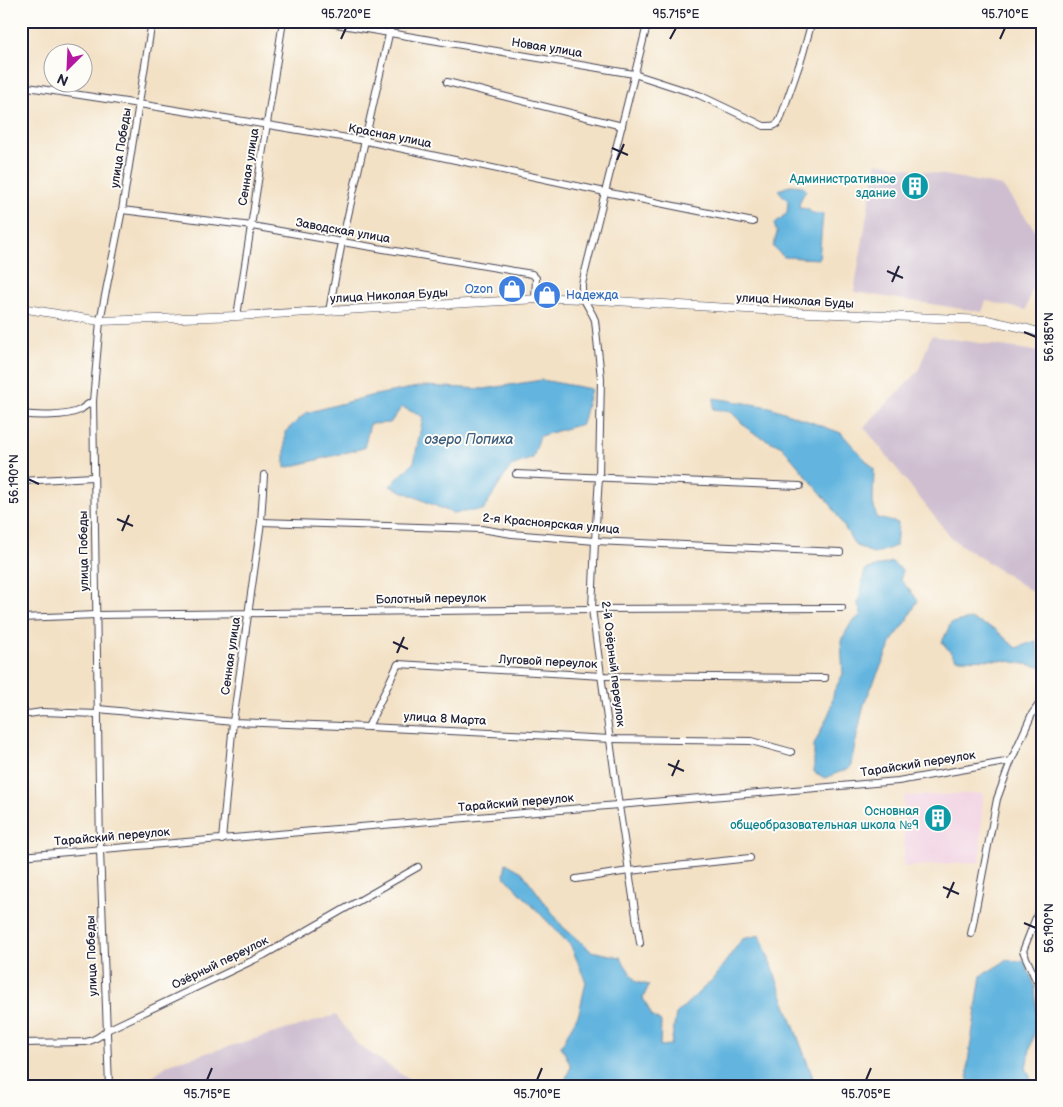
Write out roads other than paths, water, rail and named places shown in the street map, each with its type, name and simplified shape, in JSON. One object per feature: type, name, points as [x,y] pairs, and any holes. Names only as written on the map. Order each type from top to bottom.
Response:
[{"type":"street","name":"улица Победы","points":[[109,1086],[100,850],[93,401],[100,321],[122,210],[152,21]]},
{"type":"street","name":"Сенная улица","points":[[237,316],[283,21]]},
{"type":"street","name":"Новая улица","points":[[318,21],[634,74],[699,95],[764,126],[774,126],[780,120],[802,57],[812,21]]},
{"type":"street","points":[[329,311],[342,242],[392,21]]},
{"type":"street","points":[[583,299],[582,284],[648,21]]},
{"type":"street","points":[[447,82],[622,126]]},
{"type":"street","name":"Красная улица","points":[[21,86],[366,141],[753,222]]},
{"type":"street","name":"Заводская улица","points":[[122,210],[252,226],[532,274],[536,278],[535,299]]},
{"type":"street","name":"улица Николая Буды","points":[[21,308],[100,321],[237,316],[535,299],[583,299],[810,314],[987,320],[1042,333]]},
{"type":"street","name":"2-й Озёрный переулок","points":[[583,299],[592,311],[595,320],[601,378],[599,477],[592,608],[640,943]]},
{"type":"street","points":[[21,414],[65,415],[80,410],[93,401]]},
{"type":"street","points":[[516,474],[800,486]]},
{"type":"street","name":"Сенная улица","points":[[222,840],[233,722],[261,522],[264,475]]},
{"type":"street","points":[[21,481],[93,477]]},
{"type":"street","name":"2-я Красноярская улица","points":[[261,522],[481,529],[512,534],[595,541],[840,552]]},
{"type":"street","name":"Болотный переулок","points":[[21,618],[96,615],[592,608],[842,608]]},
{"type":"street","name":"Луговой переулок","points":[[368,726],[398,664],[602,676],[825,678]]},
{"type":"street","points":[[971,934],[997,799],[1011,761],[1032,714],[1042,700]]},
{"type":"street","name":"улица 8 Марта","points":[[21,715],[42,712],[98,711],[233,722],[368,726],[611,739],[751,741],[791,752]]},
{"type":"street","name":"Тарайский переулок","points":[[21,856],[898,782],[1011,761]]},
{"type":"street","points":[[576,879],[750,858]]},
{"type":"street","name":"Озёрный переулок","points":[[21,1043],[86,1042],[98,1038],[106,1030],[264,955],[418,867]]},
{"type":"street","points":[[1042,902],[1023,950],[1036,980],[1042,987]]},
{"type":"water","points":[[792,185],[803,186],[806,190],[800,201],[799,208],[808,209],[812,213],[823,214],[819,259],[784,257],[773,247],[777,233],[774,224],[787,213],[788,201],[778,190]]},
{"type":"water","name":"озеро Попиха","points":[[542,380],[591,389],[582,424],[540,436],[533,458],[511,466],[483,510],[452,513],[390,486],[414,462],[423,417],[402,407],[390,423],[370,424],[364,448],[285,468],[285,432],[306,413],[370,396],[423,386],[484,389]]},
{"type":"water","points":[[714,398],[770,407],[841,433],[874,469],[873,503],[877,518],[898,523],[896,546],[874,554],[855,545],[831,505],[782,447],[751,432],[731,412],[713,409]]},
{"type":"water","points":[[892,562],[903,571],[900,579],[918,600],[905,624],[893,639],[864,704],[850,768],[825,778],[814,772],[814,745],[830,711],[834,691],[843,674],[841,641],[851,623],[861,615],[858,604],[865,570]]},
{"type":"water","points":[[970,619],[995,629],[1016,648],[1036,641],[1041,667],[1002,660],[956,659],[942,642],[951,623]]},
{"type":"water","points":[[506,863],[522,872],[563,927],[591,951],[620,957],[636,982],[649,985],[643,998],[652,1016],[661,1022],[660,1046],[671,1045],[676,1014],[713,979],[742,939],[760,935],[816,1086],[563,1086],[571,1066],[561,1046],[579,1013],[586,982],[571,946],[504,876]]},
{"type":"water","points":[[1007,960],[1024,961],[1035,986],[1037,1020],[1026,1067],[1032,1082],[1028,1086],[968,1086],[968,1062],[981,976]]},
{"type":"place","name":"Административное здание","points":[[915,186]]},
{"type":"place","name":"Ozon","points":[[512,289]]},
{"type":"place","name":"Надежда","points":[[547,295]]},
{"type":"place","name":"Основная общеобразовательная школа №9","points":[[938,818]]}]
